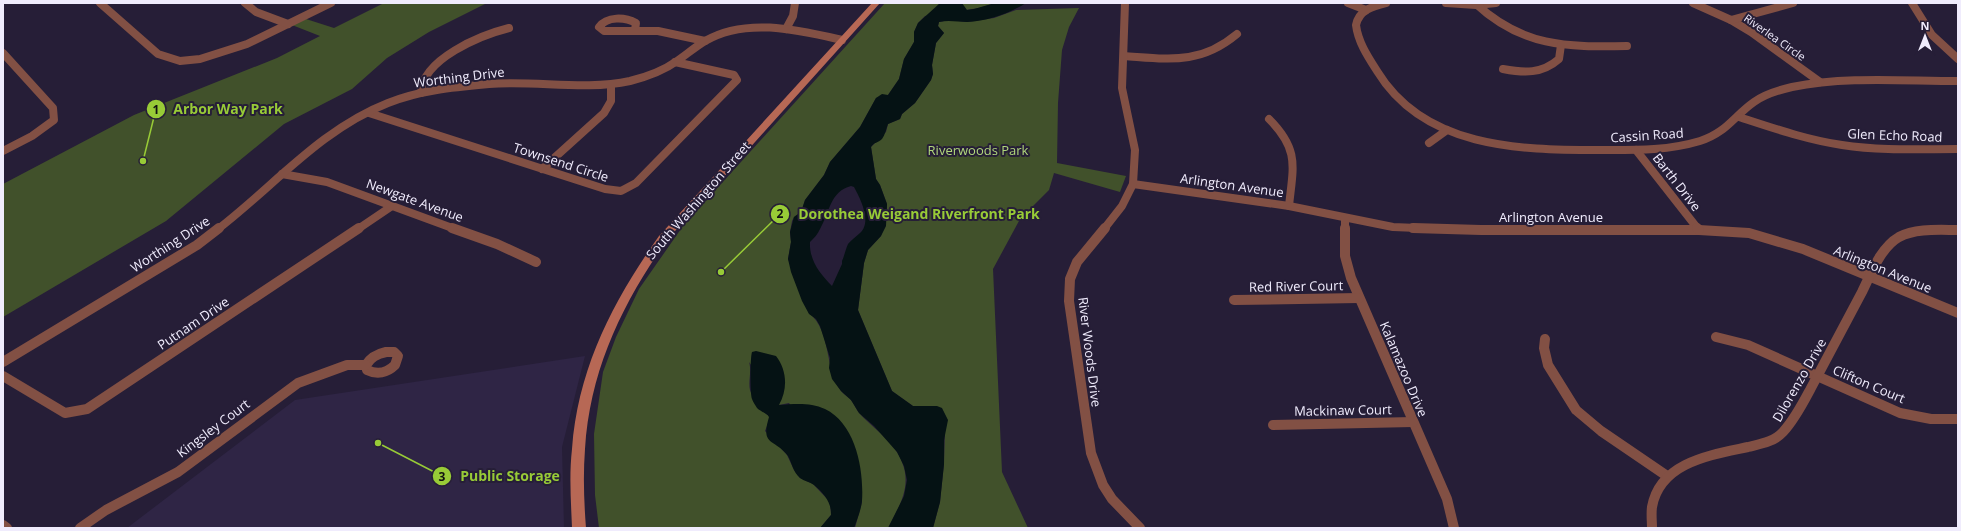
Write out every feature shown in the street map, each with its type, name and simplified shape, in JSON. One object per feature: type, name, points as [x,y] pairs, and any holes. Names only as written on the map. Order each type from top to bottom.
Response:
[{"type":"main road","name":"South Washington Street","points":[[579,528],[576,476],[580,434],[587,392],[595,361],[618,306],[640,268],[662,238],[876,3]]},
{"type":"street","points":[[100,3],[158,54],[177,61],[193,61],[225,53],[331,3]]},
{"type":"street","points":[[245,3],[256,12],[288,24]]},
{"type":"street","points":[[786,29],[793,16],[795,3]]},
{"type":"street","name":"River Woods Drive","points":[[1125,3],[1122,95],[1135,150],[1133,184],[1122,206],[1077,262],[1070,280],[1069,301],[1087,434],[1092,458],[1103,485],[1112,499],[1140,528]]},
{"type":"street","points":[[1348,3],[1366,10]]},
{"type":"street","points":[[1386,3],[1366,10],[1358,18],[1356,27],[1357,33],[1383,81],[1397,99],[1408,108],[1445,129],[1429,143]]},
{"type":"street","points":[[1446,3],[1496,3]]},
{"type":"street","name":"Riverlea Circle","points":[[1693,3],[1731,20],[1771,46],[1820,82]]},
{"type":"street","points":[[1731,20],[1793,3]]},
{"type":"street","points":[[1912,3],[1932,34],[1958,59]]},
{"type":"street","points":[[1476,4],[1490,19],[1512,31],[1535,40],[1561,45],[1627,46]]},
{"type":"street","points":[[635,30],[636,23],[628,20],[607,20],[600,23],[599,27],[604,31],[635,30],[668,32],[705,41]]},
{"type":"street","points":[[421,94],[422,80],[432,67],[477,39],[509,28]]},
{"type":"street","name":"Worthing Drive","points":[[3,362],[197,245],[225,224],[313,147],[369,112],[395,101],[421,94],[519,83],[587,87],[611,85],[646,77],[675,62],[705,41],[717,35],[741,30],[786,29],[842,40]]},
{"type":"street","points":[[1124,56],[1174,58],[1196,57],[1218,50],[1227,45],[1237,34]]},
{"type":"street","points":[[1503,69],[1524,73],[1545,69],[1559,59],[1561,54],[1561,45]]},
{"type":"street","points":[[3,53],[53,108],[54,120],[32,136],[3,151]]},
{"type":"street","name":"Townsend Circle","points":[[369,112],[612,191],[626,189],[636,183],[737,80],[734,75],[675,62]]},
{"type":"street","name":"Cassin Road","points":[[1445,129],[1480,141],[1516,148],[1554,150],[1636,150],[1671,147],[1702,140],[1727,128],[1749,106],[1762,97],[1792,87],[1820,82],[1958,81]]},
{"type":"street","points":[[542,169],[604,113],[611,101],[611,85]]},
{"type":"street","name":"Glen Echo Road","points":[[1739,117],[1784,132],[1840,145],[1894,149],[1958,149]]},
{"type":"street","points":[[1269,119],[1282,130],[1291,148],[1292,157],[1288,206]]},
{"type":"street","name":"Barth Drive","points":[[1636,150],[1698,230]]},
{"type":"street","name":"Newgate Avenue","points":[[282,174],[327,182],[497,244],[536,262]]},
{"type":"street","name":"Arlington Avenue","points":[[1133,184],[1288,206],[1393,227],[1446,230],[1734,231],[1762,236],[1803,249],[1870,278],[1958,313]]},
{"type":"street","name":"Putnam Drive","points":[[3,376],[65,413],[72,414],[87,409],[392,206]]},
{"type":"street","name":"Kalamazoo Drive","points":[[1344,218],[1345,256],[1359,298],[1447,499],[1454,528]]},
{"type":"street","name":"Dilorenzo Drive","points":[[1652,528],[1651,517],[1653,502],[1658,488],[1667,476],[1684,465],[1698,459],[1767,442],[1780,435],[1790,424],[1818,377],[1888,245],[1899,237],[1923,231],[1958,230]]},
{"type":"street","name":"Red River Court","points":[[1234,300],[1359,298]]},
{"type":"street","name":"Clifton Court","points":[[1716,337],[1748,345],[1900,414],[1931,419],[1958,419]]},
{"type":"street","points":[[1545,339],[1544,348],[1548,365],[1576,410],[1602,431],[1667,476]]},
{"type":"street","name":"Kingsley Court","points":[[80,528],[106,510],[178,472],[298,383],[347,365],[366,365]]},
{"type":"street","name":"Mackinaw Court","points":[[1273,425],[1413,422]]},
{"type":"street","points":[[3,525],[7,528]]},
{"type":"shaded area","points":[[940,3],[962,3],[967,10],[995,3],[1026,3],[1005,14],[983,20],[967,22],[939,22],[938,26],[944,33],[936,43],[931,80],[915,103],[902,114],[900,119],[888,124],[882,139],[873,144],[871,147],[876,179],[880,185],[887,204],[886,226],[881,236],[868,250],[864,263],[858,310],[892,391],[913,406],[937,406],[942,408],[948,420],[944,440],[944,464],[940,502],[933,528],[888,528],[904,496],[907,480],[904,466],[897,452],[874,426],[859,413],[851,400],[841,391],[832,379],[829,368],[830,358],[820,326],[816,319],[809,314],[802,301],[791,272],[788,259],[791,242],[790,232],[794,217],[801,212],[805,200],[824,175],[830,162],[860,127],[876,98],[882,94],[888,95],[899,79],[904,59],[914,42],[914,32],[918,23]],"holes":[[[851,186],[854,187],[860,198],[864,211],[865,223],[860,233],[848,244],[842,264],[832,286],[823,277],[813,261],[810,242],[819,231],[834,198],[844,189]]]},
{"type":"shaded area","points":[[756,351],[776,356],[780,361],[784,373],[785,386],[779,405],[808,404],[825,409],[836,416],[844,425],[851,437],[859,462],[862,489],[862,501],[854,528],[820,528],[831,515],[830,506],[826,498],[814,485],[798,476],[788,456],[768,438],[766,433],[769,417],[757,408],[751,396],[751,356],[752,352]]},
{"type":"shaded area","points":[[585,356],[562,447],[564,528],[127,528],[295,400]]},
{"type":"green space","points":[[384,3],[487,3],[429,32],[387,58],[352,89],[284,124],[166,221],[3,317],[3,184],[134,115],[277,58],[320,36],[292,25],[306,19],[334,28]]},
{"type":"green space","points":[[885,3],[995,3],[979,8],[925,16],[918,23],[914,32],[914,42],[904,59],[899,79],[888,95],[876,98],[860,127],[830,162],[824,175],[805,200],[801,212],[794,217],[792,221],[790,232],[791,242],[788,259],[809,313],[816,321],[825,340],[832,372],[836,382],[841,391],[851,401],[857,411],[892,445],[901,459],[904,468],[904,492],[888,528],[855,528],[862,502],[789,403],[779,405],[749,362],[751,393],[763,411],[770,418],[765,431],[787,455],[794,470],[800,478],[813,484],[830,502],[831,515],[820,528],[599,528],[595,495],[594,434],[603,372],[616,337],[639,289],[683,226]]},
{"type":"green space","name":"Riverwoods Park","points":[[1079,8],[1069,27],[1062,50],[1058,103],[1057,163],[1126,176],[1120,192],[1054,173],[1049,190],[1020,219],[993,269],[1002,472],[1028,528],[933,528],[940,502],[944,464],[945,432],[920,407],[913,406],[892,391],[858,310],[864,263],[868,250],[881,236],[887,208],[880,185],[876,179],[871,147],[886,132],[888,124],[900,119],[902,114],[915,103],[931,80],[936,43],[944,33],[938,26],[939,22],[950,20],[967,22],[994,18],[1016,10]]},
{"type":"place","name":"Arbor Way Park","points":[[143,161]]},
{"type":"place","name":"Dorothea Weigand Riverfront Park","points":[[721,272]]},
{"type":"place","name":"Public Storage","points":[[378,443]]}]
